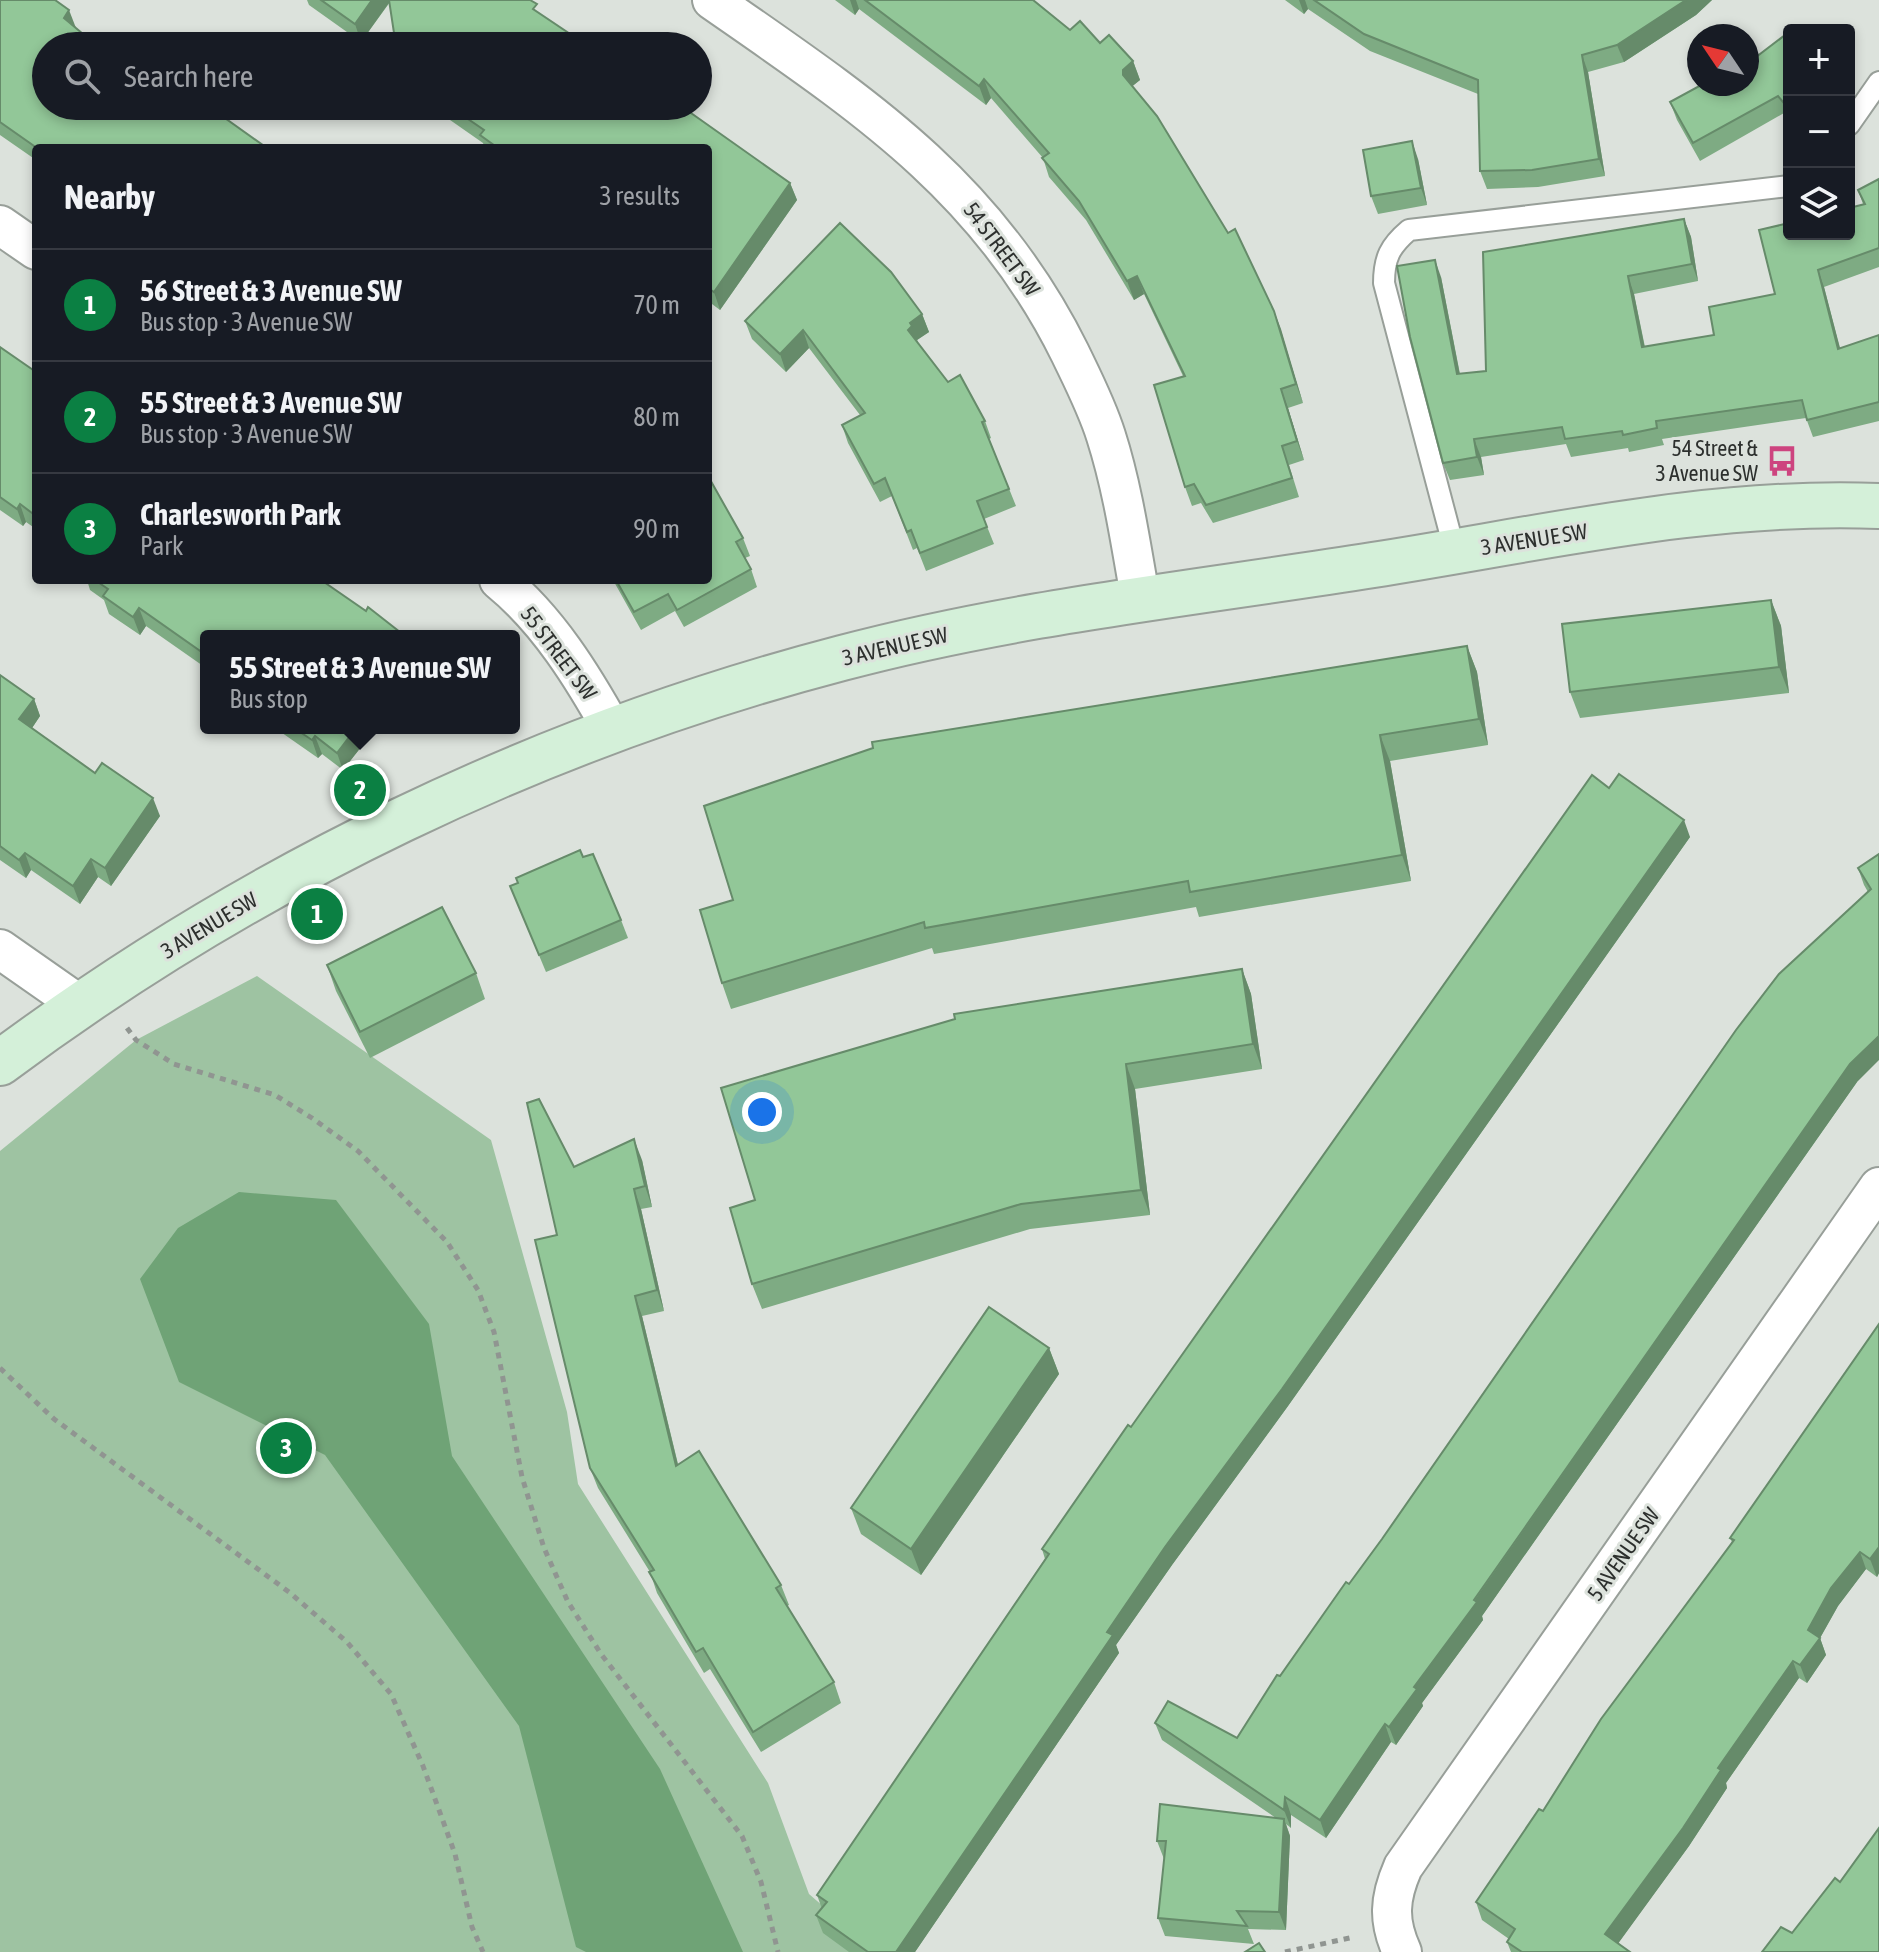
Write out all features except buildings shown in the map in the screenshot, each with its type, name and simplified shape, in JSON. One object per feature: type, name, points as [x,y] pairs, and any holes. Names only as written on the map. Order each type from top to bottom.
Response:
[{"type":"street","name":"54 STREET SW","points":[[712,0],[852,97],[892,130],[961,194],[1018,266],[1064,340],[1106,435],[1141,602]]},
{"type":"street","points":[[0,225],[32,247]]},
{"type":"street","name":"3 AVENUE SW","points":[[0,1063],[80,1005],[210,924],[396,822],[499,775],[741,686],[846,656],[974,628],[1693,514],[1879,506]]},
{"type":"street","name":"55 STREET SW","points":[[503,584],[529,610],[575,667],[613,731]]},
{"type":"street","points":[[0,949],[80,1005]]},
{"type":"street","name":"5 AVENUE SW","points":[[1397,1941],[1390,1907],[1403,1867],[1879,1187]]},
{"type":"lane","points":[[1855,116],[1879,82]]},
{"type":"lane","points":[[1455,552],[1384,283],[1384,263],[1392,244],[1409,230],[1783,187]]},
{"type":"path","points":[[124,1024],[136,1040],[174,1064],[275,1095],[312,1118],[358,1151],[447,1242],[478,1290],[494,1332],[522,1477],[544,1548],[568,1602],[601,1654],[742,1836],[761,1882],[778,1952]]},
{"type":"path","points":[[0,1368],[54,1419],[289,1592],[347,1642],[391,1694],[455,1854],[472,1927],[483,1952]]},
{"type":"path","points":[[1285,1952],[1397,1941]]},
{"type":"shaded area","points":[[257,976],[491,1140],[567,1412],[578,1484],[768,1783],[809,1894],[876,1952],[0,1952],[0,1151],[136,1040]]},
{"type":"shaded area","points":[[239,1192],[336,1200],[429,1324],[452,1456],[660,1769],[743,1952],[586,1952],[576,1947],[519,1726],[325,1455],[179,1382],[140,1279],[178,1228]]},
{"type":"place","name":"54 Street & 3 Avenue SW","points":[[1782,461]]},
{"type":"place","name":"55 Street & 3 Avenue SW","points":[[360,790]]},
{"type":"place","name":"56 Street & 3 Avenue SW","points":[[317,914]]},
{"type":"place","name":"Charlesworth Park","points":[[286,1448]]}]
